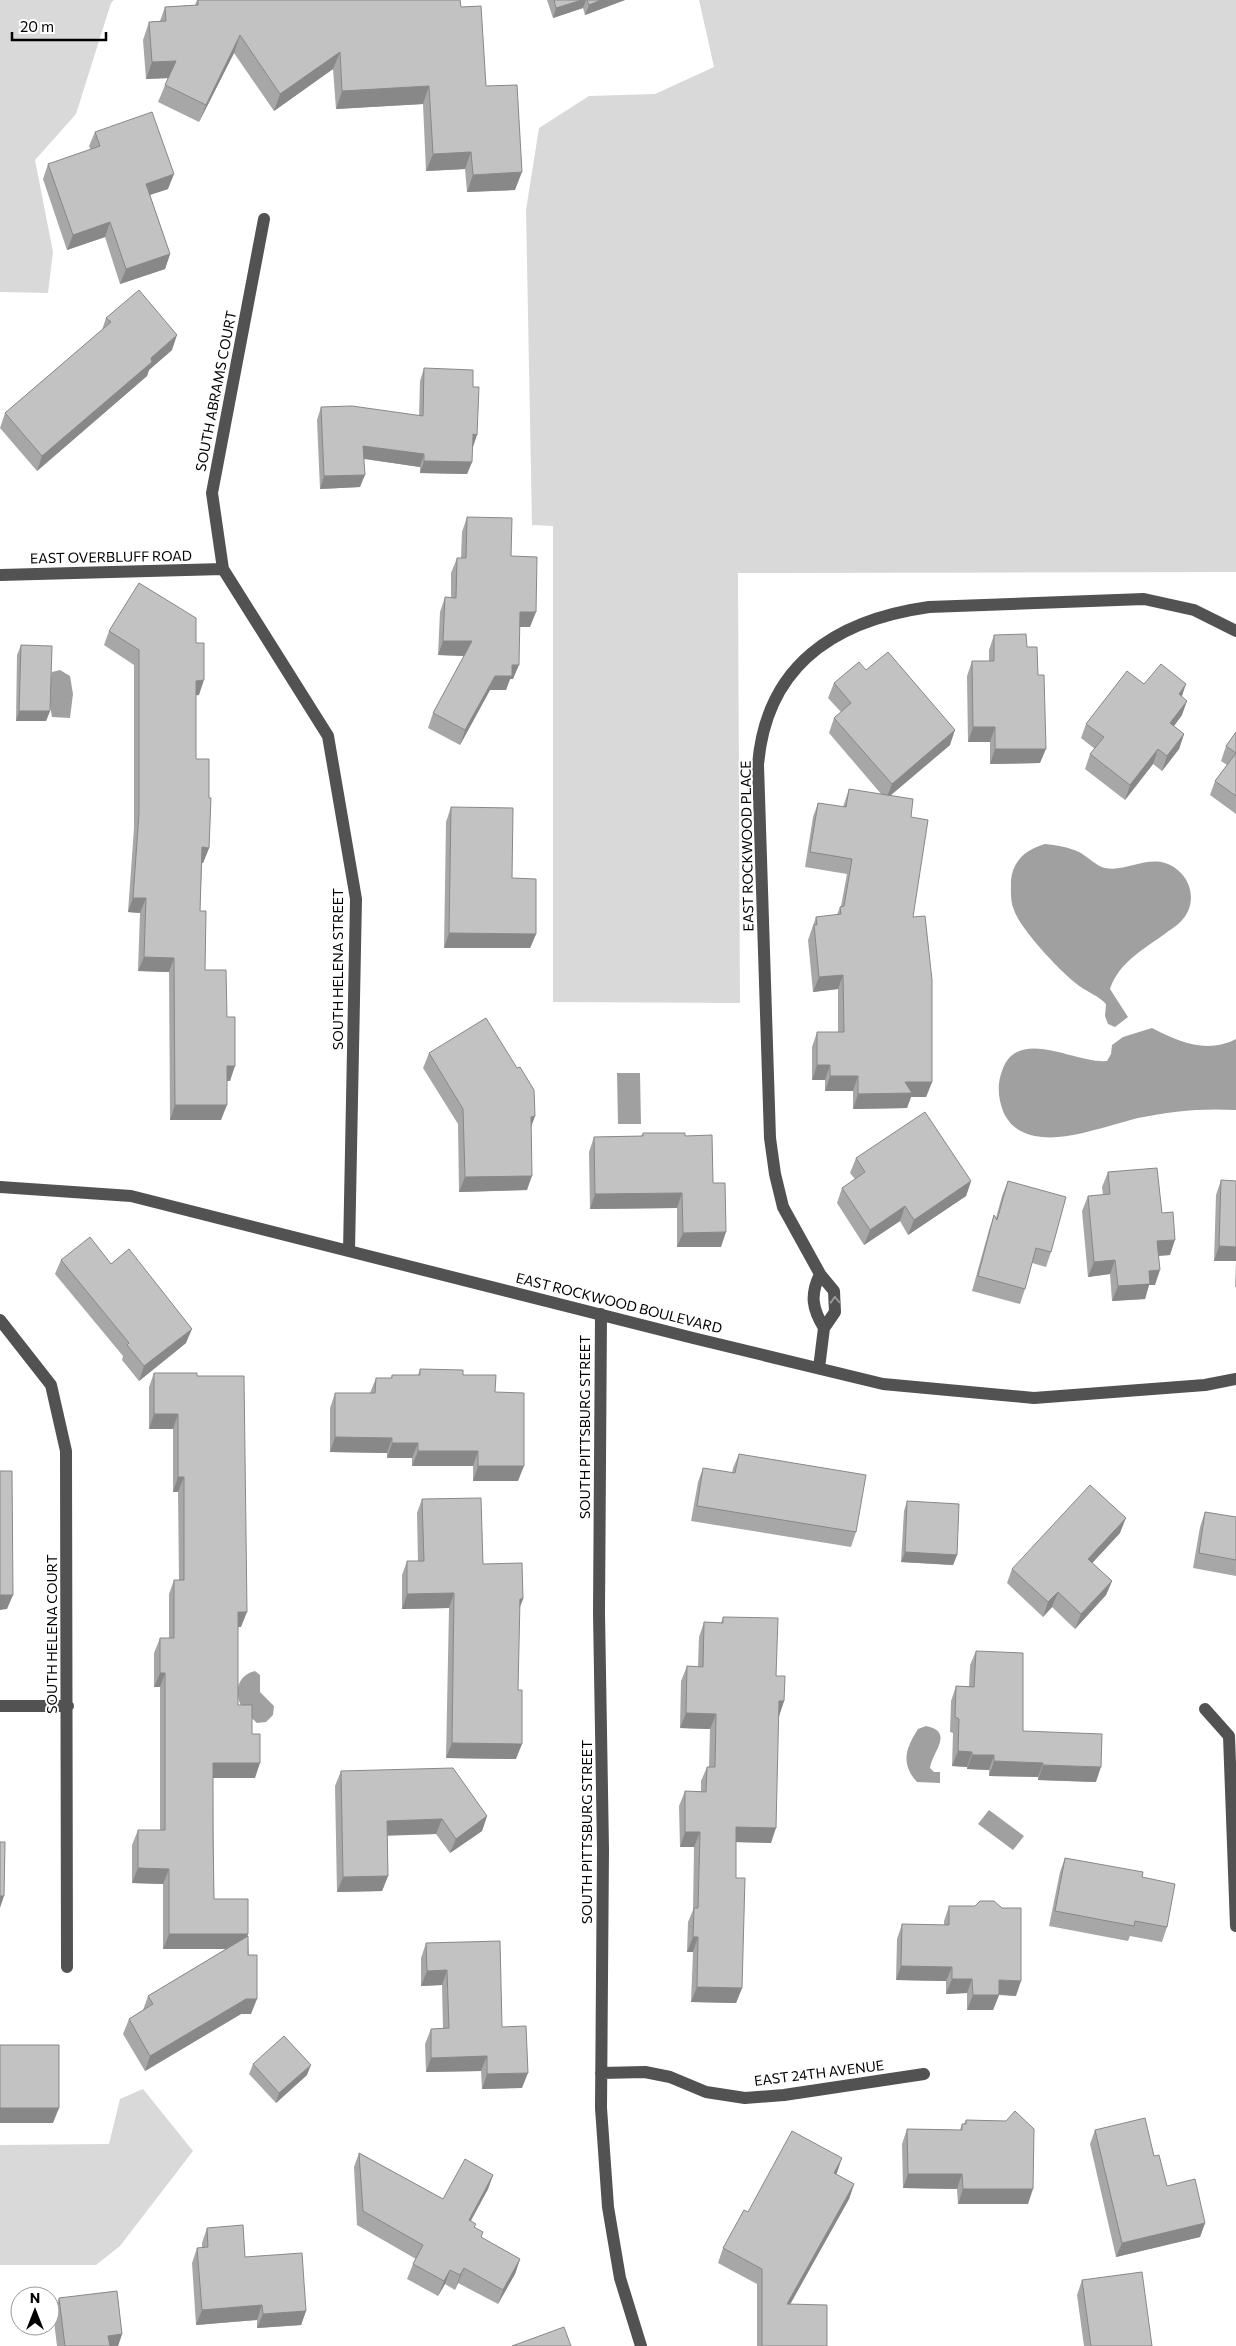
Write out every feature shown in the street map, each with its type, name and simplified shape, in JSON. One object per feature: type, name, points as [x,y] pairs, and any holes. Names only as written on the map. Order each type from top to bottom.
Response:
[{"type":"street","name":"SOUTH ABRAMS COURT","points":[[223,569],[212,493],[264,219]]},
{"type":"street","name":"EAST OVERBLUFF ROAD","points":[[0,575],[223,569]]},
{"type":"street","name":"SOUTH HELENA STREET","points":[[223,569],[328,736],[356,899],[349,1252]]},
{"type":"street","name":"EAST ROCKWOOD PLACE","points":[[819,1368],[824,1328],[835,1312],[834,1291],[820,1274],[783,1207],[774,1174],[770,1138],[758,765],[764,725],[772,703],[784,682],[801,663],[841,633],[876,618],[900,611],[929,607],[1144,599],[1194,610],[1236,631]]},
{"type":"street","name":"EAST ROCKWOOD BOULEVARD","points":[[0,1187],[131,1196],[883,1384],[1034,1398],[1205,1385],[1236,1379]]},
{"type":"street","points":[[820,1274],[813,1288],[815,1313],[824,1328]]},
{"type":"street","name":"SOUTH PITTSBURG STREET","points":[[601,1314],[599,1612],[603,1849],[601,2073],[603,2158],[608,2207],[620,2278],[641,2346]]},
{"type":"street","name":"SOUTH HELENA COURT","points":[[0,1320],[50,1385],[66,1451],[68,1706],[67,1967]]},
{"type":"street","points":[[0,1706],[68,1706]]},
{"type":"street","points":[[1205,1709],[1229,1736],[1236,1926]]},
{"type":"street","name":"EAST 24TH AVENUE","points":[[601,2073],[645,2072],[670,2076],[706,2092],[744,2098],[784,2095],[924,2074]]},
{"type":"shaded area","points":[[0,0],[114,0],[111,3],[76,114],[35,160],[53,252],[48,293],[0,292]]},
{"type":"shaded area","points":[[699,0],[1236,0],[1236,572],[738,573],[740,1003],[553,1002],[553,526],[532,525],[526,210],[539,128],[589,96],[655,94],[714,67]]},
{"type":"shaded area","points":[[60,670],[70,676],[73,694],[70,718],[52,717],[48,694],[52,672]]},
{"type":"shaded area","points":[[1045,844],[1075,850],[1105,868],[1120,868],[1150,862],[1165,863],[1179,871],[1188,884],[1191,899],[1184,918],[1133,957],[1114,979],[1110,989],[1128,1017],[1115,1027],[1108,1024],[1105,1016],[1106,1004],[1078,985],[1052,961],[1033,939],[1014,910],[1011,899],[1012,873],[1022,856],[1032,849]]},
{"type":"shaded area","points":[[1152,1028],[1183,1042],[1204,1046],[1214,1046],[1236,1039],[1236,1110],[1199,1110],[1162,1114],[1138,1118],[1077,1134],[1053,1137],[1024,1133],[1006,1117],[999,1096],[1000,1076],[1010,1057],[1020,1050],[1034,1048],[1107,1061],[1111,1054],[1112,1045],[1123,1037]]},
{"type":"shaded area","points":[[617,1073],[640,1073],[641,1124],[618,1124]]},
{"type":"shaded area","points":[[255,1671],[260,1675],[260,1692],[274,1706],[273,1715],[266,1722],[257,1723],[244,1711],[238,1697],[238,1686],[241,1681],[249,1673]]},
{"type":"shaded area","points":[[926,1726],[935,1729],[941,1738],[930,1768],[934,1772],[940,1772],[940,1783],[917,1782],[908,1768],[907,1756],[910,1743],[918,1729]]},
{"type":"shaded area","points":[[989,1810],[1024,1836],[1013,1850],[978,1824]]},
{"type":"shaded area","points":[[143,2089],[193,2151],[120,2246],[96,2265],[0,2265],[0,2145],[109,2144],[120,2099]]},
{"type":"building","points":[[198,0],[460,0],[461,7],[481,6],[486,86],[517,85],[522,172],[473,175],[471,152],[433,154],[429,86],[342,91],[340,52],[280,94],[240,35],[206,105],[165,85],[176,61],[152,62],[149,22],[166,21],[165,7],[198,5]]},
{"type":"building","points":[[554,0],[582,0],[556,8]]},
{"type":"building","points":[[587,0],[601,0],[589,5]]},
{"type":"building","points":[[152,112],[174,174],[146,184],[170,254],[126,269],[110,222],[73,235],[48,164],[100,146],[95,132]]},
{"type":"building","points":[[139,290],[177,335],[151,358],[152,362],[42,456],[5,413],[111,322],[106,318]]},
{"type":"building","points":[[424,368],[473,370],[473,387],[479,387],[477,435],[473,434],[472,462],[424,461],[424,454],[363,446],[365,475],[324,476],[321,407],[352,406],[423,416]]},
{"type":"building","points":[[467,517],[512,518],[511,556],[537,557],[536,612],[520,612],[519,665],[512,665],[512,676],[495,676],[465,730],[433,713],[472,641],[443,641],[445,597],[456,598],[457,558],[466,558]]},
{"type":"building","points":[[139,583],[196,618],[196,643],[204,643],[204,680],[196,681],[196,759],[209,759],[209,798],[211,798],[209,848],[202,847],[200,911],[206,911],[205,970],[226,970],[227,1017],[235,1017],[235,1066],[227,1066],[227,1105],[175,1105],[174,958],[144,957],[146,898],[133,898],[139,813],[139,650],[109,631]]},
{"type":"building","points":[[1026,634],[1027,647],[1037,647],[1038,675],[1044,675],[1046,749],[995,749],[995,727],[973,727],[972,661],[994,661],[994,635]]},
{"type":"building","points":[[21,645],[52,646],[50,711],[19,711]]},
{"type":"building","points":[[888,652],[955,730],[892,784],[834,718],[851,703],[834,683],[859,662],[866,670]]},
{"type":"building","points":[[1161,664],[1186,684],[1179,694],[1187,701],[1170,723],[1184,734],[1167,756],[1158,749],[1130,785],[1090,754],[1104,737],[1086,724],[1127,671],[1144,684]]},
{"type":"building","points":[[1236,732],[1236,753],[1226,746]]},
{"type":"building","points":[[1236,753],[1236,796],[1215,781]]},
{"type":"building","points":[[849,789],[913,799],[911,817],[928,820],[913,917],[925,916],[932,980],[932,1082],[905,1082],[912,1093],[858,1094],[858,1076],[830,1076],[830,1065],[817,1065],[817,1032],[844,1032],[843,975],[819,977],[814,925],[817,925],[816,917],[841,914],[840,907],[844,906],[852,859],[810,852],[818,803],[846,807]]},
{"type":"building","points":[[451,807],[513,808],[512,878],[536,879],[536,934],[449,933]]},
{"type":"building","points":[[486,1018],[517,1068],[520,1067],[534,1090],[535,1116],[531,1117],[532,1176],[465,1177],[463,1109],[429,1053]]},
{"type":"building","points":[[925,1112],[971,1181],[914,1220],[905,1206],[870,1230],[842,1188],[865,1172],[856,1158]]},
{"type":"building","points":[[643,1133],[685,1133],[685,1136],[712,1135],[713,1183],[725,1183],[726,1232],[683,1233],[682,1193],[595,1194],[594,1137],[643,1136]]},
{"type":"building","points":[[1157,1168],[1162,1213],[1173,1212],[1175,1240],[1157,1241],[1160,1270],[1149,1271],[1150,1284],[1118,1286],[1115,1260],[1094,1262],[1088,1196],[1110,1194],[1108,1172]]},
{"type":"building","points":[[1221,1180],[1236,1181],[1236,1247],[1219,1246]]},
{"type":"building","points":[[1008,1181],[1066,1197],[1051,1252],[1036,1248],[1025,1289],[978,1276],[994,1215],[997,1220]]},
{"type":"building","points":[[90,1237],[111,1264],[129,1249],[192,1329],[144,1366],[127,1345],[129,1343],[61,1260]]},
{"type":"building","points":[[420,1369],[463,1370],[463,1375],[496,1375],[495,1392],[524,1393],[524,1466],[478,1466],[478,1451],[418,1451],[418,1443],[392,1443],[392,1438],[335,1437],[335,1393],[375,1393],[376,1378],[392,1378],[392,1375],[420,1375]]},
{"type":"building","points":[[154,1373],[197,1373],[197,1376],[244,1376],[247,1612],[238,1612],[238,1705],[252,1705],[252,1734],[260,1734],[260,1763],[213,1763],[213,1833],[214,1899],[248,1899],[248,1934],[169,1934],[169,1869],[138,1868],[138,1830],[165,1830],[165,1673],[160,1673],[160,1638],[174,1638],[174,1580],[184,1580],[184,1477],[178,1477],[178,1414],[154,1414]]},
{"type":"building","points":[[739,1454],[866,1475],[856,1532],[697,1506],[703,1468],[735,1473]]},
{"type":"building","points":[[0,1471],[12,1471],[13,1595],[0,1595]]},
{"type":"building","points":[[1090,1485],[1126,1518],[1088,1559],[1112,1581],[1081,1614],[1058,1592],[1048,1602],[1012,1569]]},
{"type":"building","points":[[481,1498],[483,1564],[522,1563],[523,1599],[520,1599],[518,1690],[522,1690],[522,1744],[452,1743],[454,1593],[407,1594],[407,1561],[424,1561],[422,1499]]},
{"type":"building","points":[[907,1501],[959,1504],[957,1555],[905,1552]]},
{"type":"building","points":[[1205,1512],[1236,1517],[1236,1560],[1199,1553]]},
{"type":"building","points":[[723,1617],[778,1618],[776,1676],[785,1676],[784,1701],[779,1701],[776,1828],[736,1827],[736,1878],[745,1878],[742,1988],[697,1987],[698,1937],[693,1937],[694,1908],[698,1908],[700,1832],[685,1832],[685,1791],[706,1792],[707,1767],[715,1767],[716,1714],[686,1713],[687,1666],[703,1667],[704,1622],[723,1623]]},
{"type":"building","points":[[976,1651],[1023,1653],[1023,1731],[1102,1734],[1101,1767],[994,1761],[994,1755],[972,1755],[972,1752],[958,1751],[959,1719],[955,1717],[956,1686],[974,1687]]},
{"type":"building","points":[[453,1768],[487,1816],[456,1839],[442,1819],[387,1821],[388,1876],[343,1877],[341,1771]]},
{"type":"building","points":[[0,1842],[5,1842],[4,1896],[0,1896]]},
{"type":"building","points":[[1065,1858],[1143,1872],[1142,1877],[1175,1884],[1167,1927],[1135,1921],[1134,1926],[1055,1911]]},
{"type":"building","points":[[980,1901],[994,1901],[1002,1908],[1021,1908],[1021,1981],[999,1980],[999,1995],[973,1995],[972,1979],[952,1979],[952,1967],[901,1966],[902,1924],[949,1925],[949,1906],[975,1906]]},
{"type":"building","points":[[248,1936],[248,1955],[257,1955],[257,1999],[246,1999],[150,2056],[129,2019],[153,2004],[148,1996]]},
{"type":"building","points":[[500,1941],[502,2027],[526,2026],[528,2073],[487,2074],[487,2056],[431,2058],[431,2029],[449,2028],[447,1970],[427,1971],[426,1943]]},
{"type":"building","points":[[284,2036],[311,2065],[279,2093],[253,2064]]},
{"type":"building","points":[[0,2045],[59,2045],[59,2108],[0,2108]]},
{"type":"building","points":[[1015,2111],[1034,2129],[1033,2189],[963,2189],[962,2174],[908,2174],[907,2129],[962,2130],[962,2124],[966,2124],[966,2120],[1006,2121]]},
{"type":"building","points":[[1145,2118],[1154,2156],[1159,2155],[1167,2186],[1195,2179],[1205,2223],[1122,2243],[1095,2130]]},
{"type":"building","points":[[792,2131],[842,2158],[834,2173],[854,2184],[787,2304],[827,2305],[827,2346],[762,2346],[762,2269],[723,2248],[744,2210],[748,2212]]},
{"type":"building","points":[[359,2153],[443,2199],[465,2159],[493,2175],[469,2220],[476,2224],[474,2227],[483,2232],[481,2237],[520,2259],[503,2290],[464,2268],[460,2275],[450,2270],[444,2281],[413,2264],[423,2245],[363,2211]]},
{"type":"building","points":[[243,2225],[245,2257],[302,2253],[306,2311],[263,2314],[262,2305],[202,2310],[197,2248],[208,2247],[207,2228]]},
{"type":"building","points":[[1142,2272],[1152,2346],[1091,2346],[1082,2280]]},
{"type":"building","points":[[117,2291],[122,2334],[108,2336],[110,2346],[65,2346],[60,2298]]},
{"type":"building","points":[[564,2327],[571,2346],[512,2346]]}]
